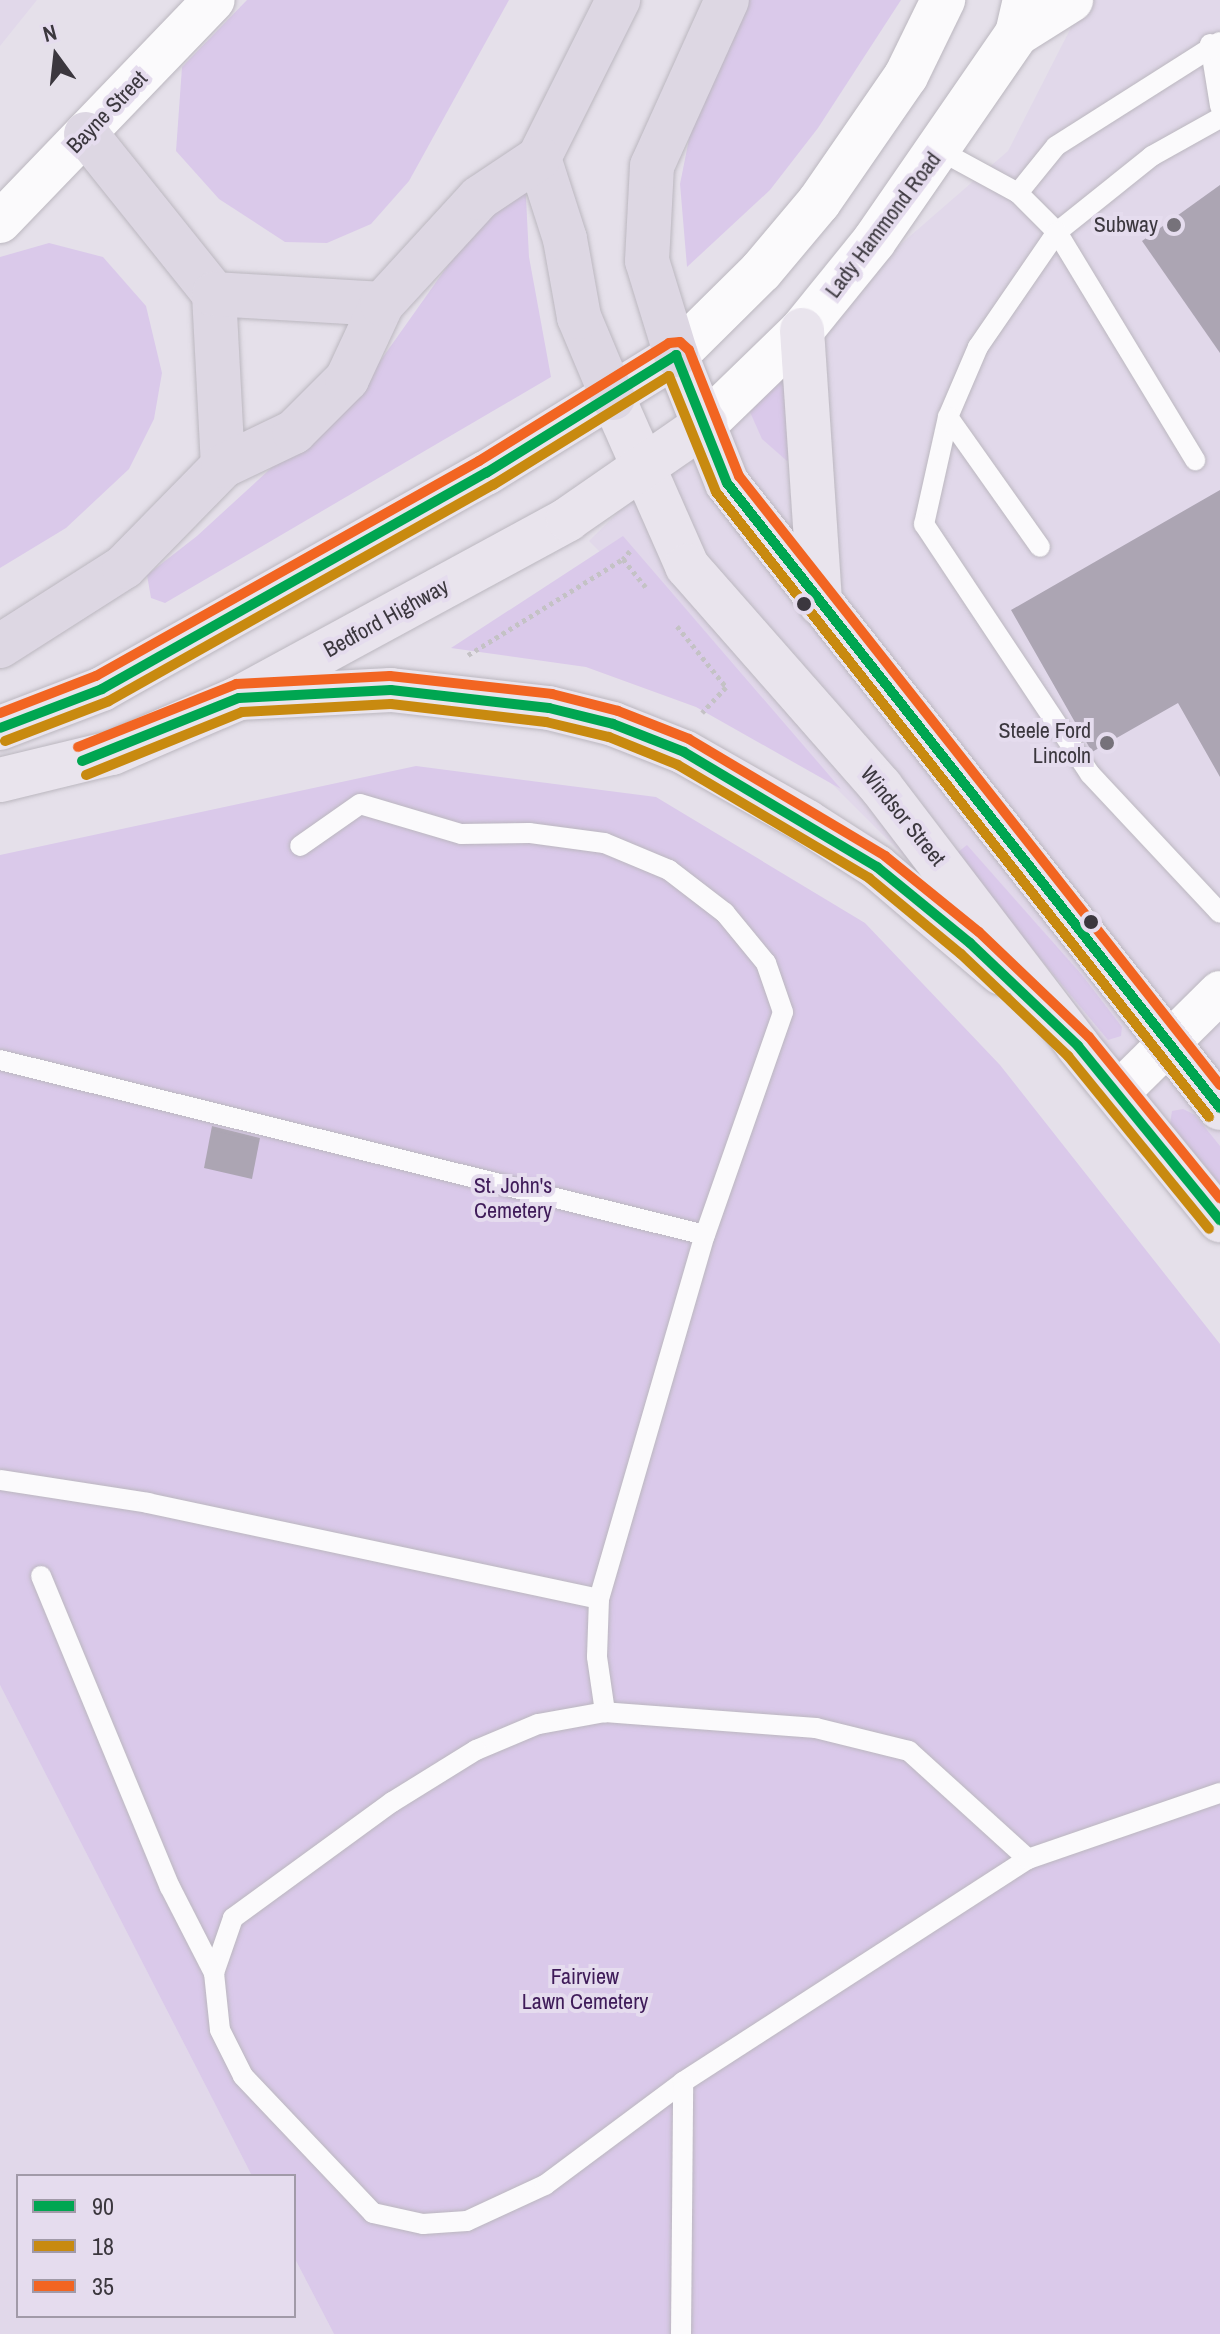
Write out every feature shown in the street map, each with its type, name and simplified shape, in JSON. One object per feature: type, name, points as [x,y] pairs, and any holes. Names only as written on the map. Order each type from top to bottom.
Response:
[{"type":"highway","points":[[0,646],[124,567],[223,466],[294,432],[347,379],[382,304],[479,198],[539,158],[618,0]]},
{"type":"highway","points":[[676,355],[647,261],[652,166],[727,0]]},
{"type":"highway","points":[[86,134],[214,294],[223,466]]},
{"type":"highway","points":[[539,158],[565,239],[579,317],[613,398]]},
{"type":"highway","points":[[214,294],[382,304]]},
{"type":"main road","points":[[0,728],[102,689],[613,398],[676,355],[761,271],[819,202],[906,76],[943,0]]},
{"type":"main road","points":[[1021,17],[1071,0]]},
{"type":"main road","name":"Lady Hammond Road","points":[[705,424],[802,330],[939,150],[1021,17]]},
{"type":"main road","points":[[802,330],[820,603]]},
{"type":"main road","points":[[676,355],[727,483],[1220,1108]]},
{"type":"main road","name":"Windsor Street","points":[[613,398],[687,566],[881,787],[1078,1046],[1220,1220]]},
{"type":"main road","name":"Bedford Highway","points":[[0,780],[112,753],[239,698],[568,519],[705,424]]},
{"type":"main road","points":[[239,698],[391,690],[480,699],[549,708],[613,724],[684,752],[877,867],[970,943],[1078,1046]]},
{"type":"street","name":"Bayne Street","points":[[0,222],[214,0]]},
{"type":"street","points":[[1117,1094],[1169,1047],[1220,992]]},
{"type":"lane","points":[[1018,193],[1056,146],[1215,43],[1220,106]]},
{"type":"lane","points":[[1220,118],[1152,156],[1057,232],[978,347],[948,417],[924,524],[1090,774],[1220,913]]},
{"type":"lane","points":[[939,150],[1018,193],[1057,232],[1195,460]]},
{"type":"lane","points":[[948,417],[1040,547]]},
{"type":"lane","points":[[300,846],[360,804],[461,834],[529,833],[604,843],[669,870],[725,913],[766,963],[783,1012],[705,1235],[599,1599],[597,1657],[605,1712]]},
{"type":"lane","points":[[0,1060],[705,1235]]},
{"type":"lane","points":[[0,1480],[148,1503],[599,1599]]},
{"type":"lane","points":[[41,1576],[170,1887],[214,1973],[220,2030],[243,2076],[373,2213],[423,2224],[467,2221],[545,2185],[683,2082],[1028,1859],[1220,1793]]},
{"type":"lane","points":[[214,1973],[233,1918],[392,1802],[476,1750],[525,1729],[605,1712],[816,1728],[909,1751],[1028,1859]]},
{"type":"lane","points":[[681,2334],[683,2082]]},
{"type":"path","points":[[462,659],[623,559],[630,551]]},
{"type":"path","points":[[623,559],[651,594]]},
{"type":"path","points":[[670,617],[726,687],[699,720]]},
{"type":"shaded area","points":[[0,0],[37,0],[0,46]]},
{"type":"shaded area","points":[[1085,0],[1220,0],[1220,1199],[1031,983],[589,541],[802,330],[1008,151]]},
{"type":"shaded area","points":[[0,1685],[251,2174],[16,2174],[16,2318],[296,2318],[296,2261],[334,2334],[0,2334]]},
{"type":"green space","points":[[247,0],[509,0],[409,181],[371,224],[327,243],[285,242],[219,199],[176,151],[182,67]]},
{"type":"green space","points":[[749,0],[901,0],[818,128],[770,190],[687,267],[680,184],[697,99]]},
{"type":"green space","points":[[524,158],[529,257],[551,377],[165,603],[151,598],[147,575],[197,536],[366,381]]},
{"type":"green space","points":[[49,243],[103,257],[146,306],[162,373],[154,419],[129,469],[66,528],[0,568],[0,257]]},
{"type":"green space","points":[[793,374],[795,449],[787,461],[762,439],[750,412],[775,383]]},
{"type":"green space","points":[[623,536],[841,789],[696,707],[586,667],[451,648]]},
{"type":"green space","points":[[416,766],[656,797],[865,923],[1000,1065],[1220,1344],[1220,2334],[334,2334],[296,2261],[296,2174],[251,2174],[0,1685],[0,855]]},
{"type":"green space","points":[[967,845],[1082,975],[1122,1027],[1121,1036],[1108,1040],[954,855]]},
{"type":"green space","points":[[1183,1109],[1195,1115],[1220,1146],[1220,1184],[1170,1124],[1172,1111]]},
{"type":"building","points":[[1220,185],[1220,353],[1142,241]]},
{"type":"building","points":[[1220,490],[1220,777],[1178,703],[1092,752],[1011,610]]},
{"type":"building","points":[[212,1126],[260,1138],[252,1179],[204,1168]]},
{"type":"transit line","name":"35","points":[[0,713],[96,676],[479,461],[669,343],[680,342],[689,350],[739,476],[1220,1085]]},
{"type":"transit line","name":"90","points":[[0,728],[102,689],[486,473],[676,355],[727,483],[1220,1108]]},
{"type":"transit line","name":"18","points":[[5,741],[109,701],[493,485],[669,376],[716,492],[1209,1117]]},
{"type":"transit line","name":"35","points":[[78,747],[236,684],[390,676],[552,694],[618,711],[689,739],[885,856],[979,932],[1089,1037],[1220,1198]]},
{"type":"transit line","name":"90","points":[[82,761],[239,698],[391,690],[549,708],[613,724],[684,752],[877,867],[970,943],[1078,1046],[1220,1220]]},
{"type":"transit line","name":"18","points":[[86,775],[242,712],[391,704],[546,722],[609,737],[678,765],[869,878],[961,954],[1068,1056],[1209,1229]]},
{"type":"place","name":"Subway","points":[[1174,225]]},
{"type":"place","name":"Steele Ford Lincoln","points":[[1107,743]]},
{"type":"park label","name":"St. John's Cemetery","points":[[513,1198]]},
{"type":"park label","name":"Fairview Lawn Cemetery","points":[[585,1988]]}]
